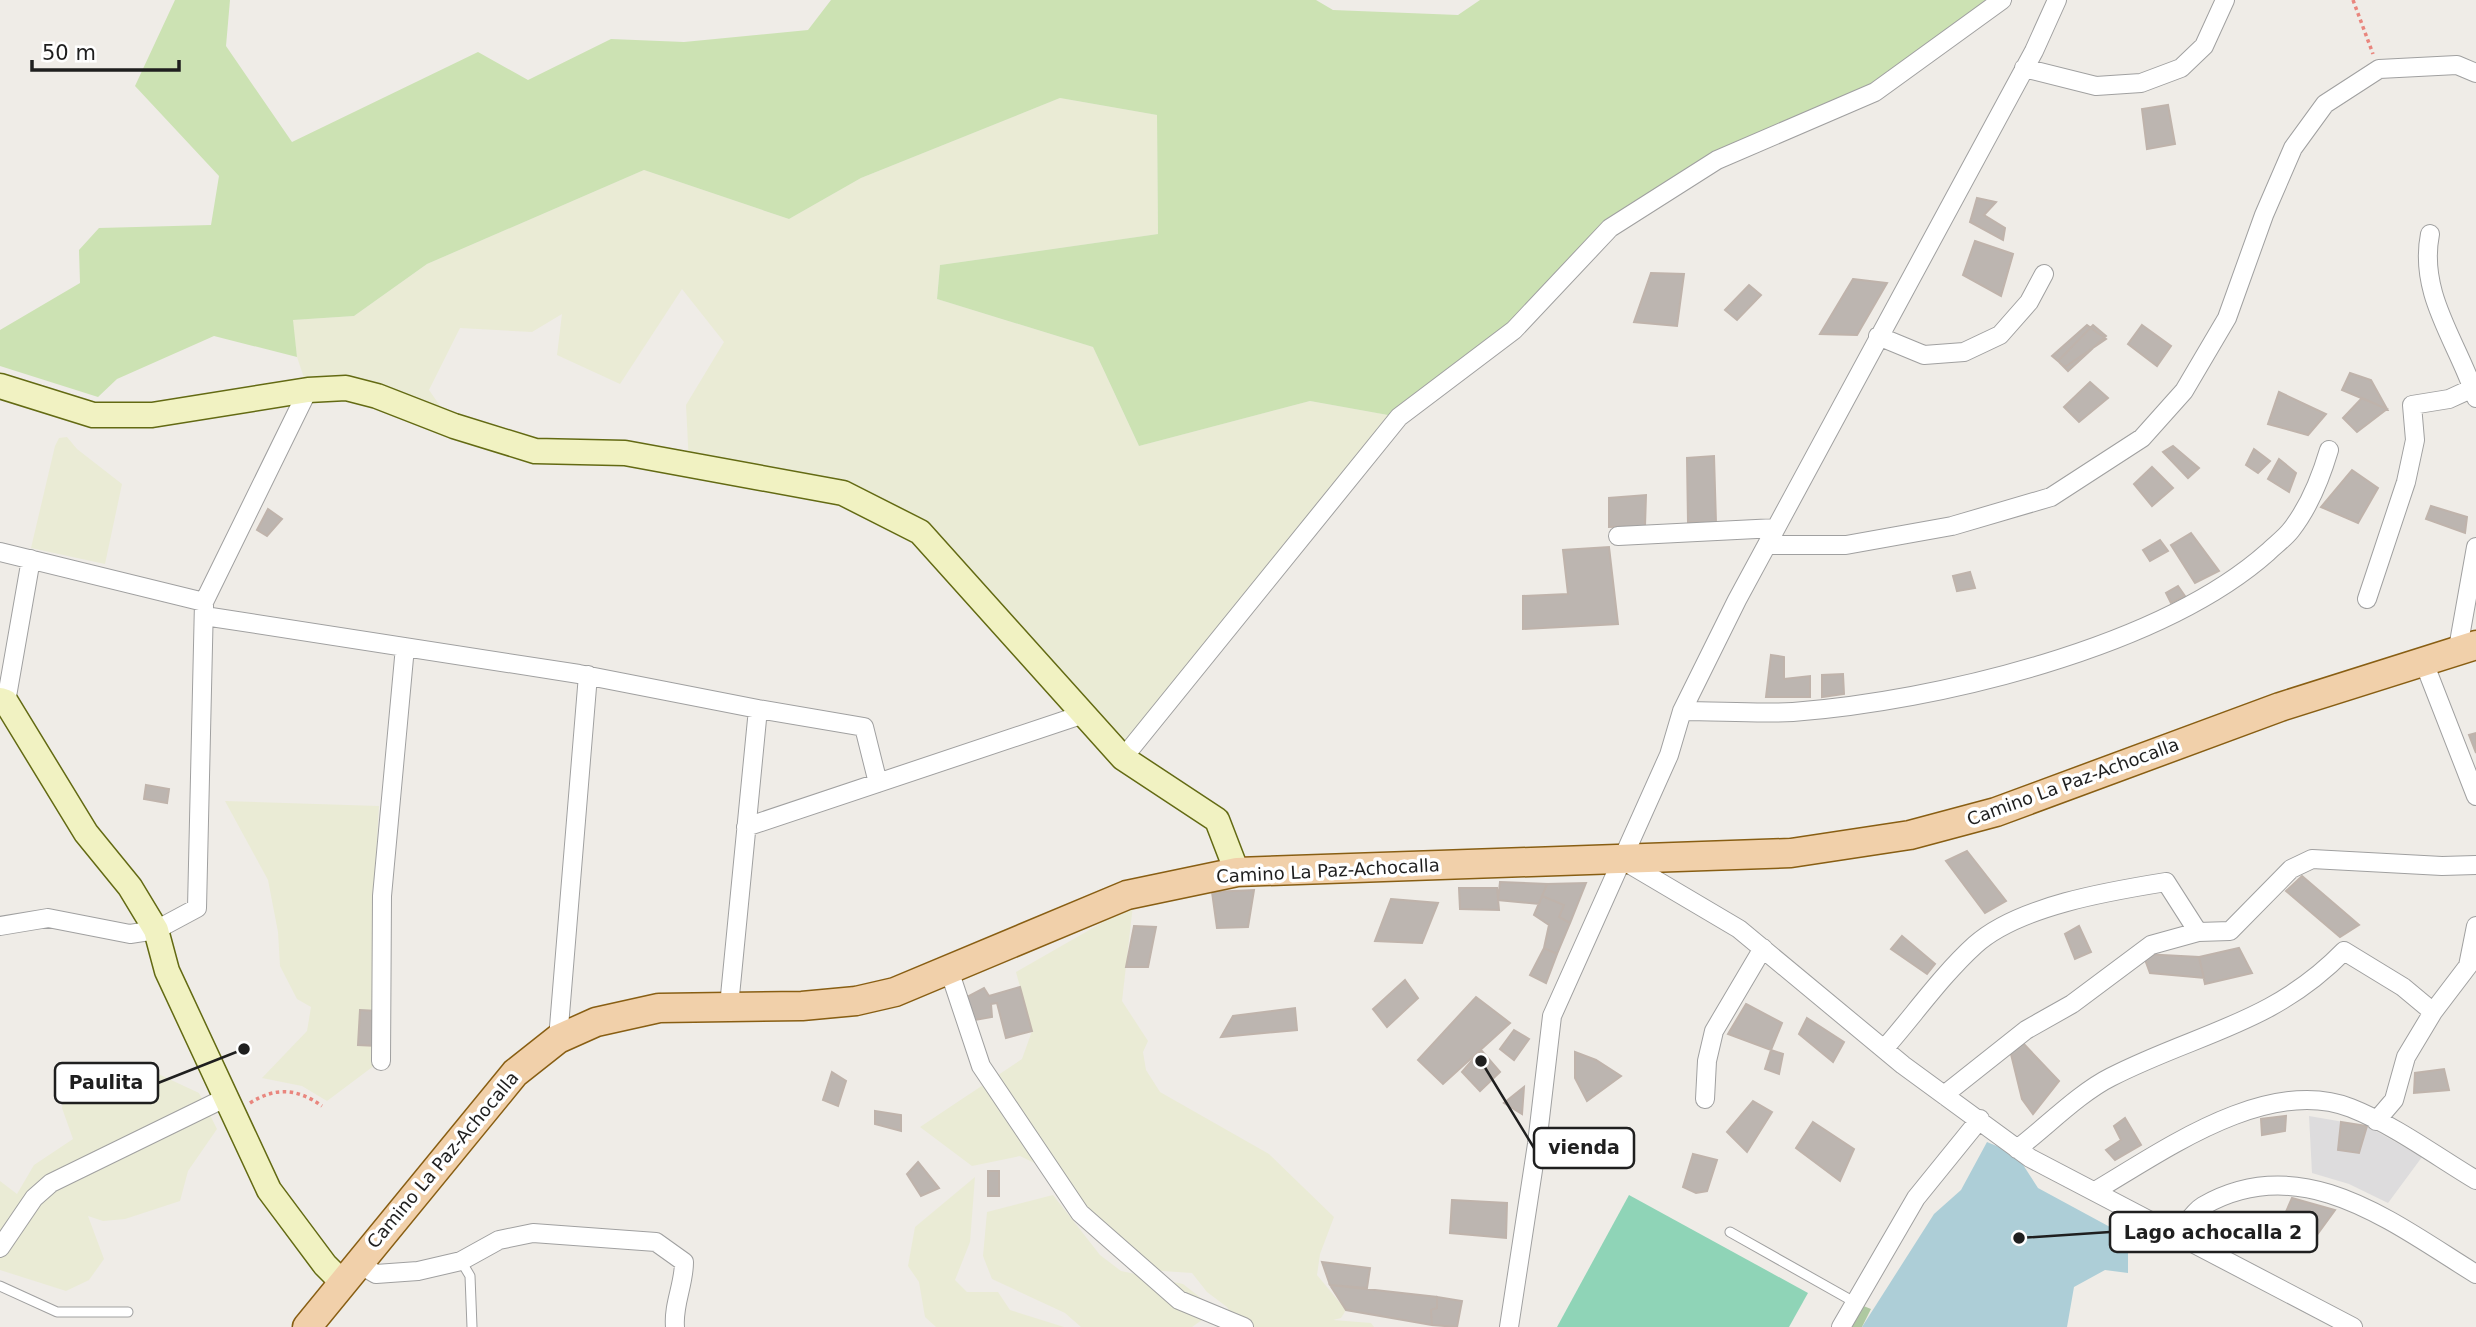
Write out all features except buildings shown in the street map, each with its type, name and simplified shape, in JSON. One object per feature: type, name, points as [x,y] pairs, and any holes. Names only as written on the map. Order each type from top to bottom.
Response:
[{"type":"main road","points":[[0,386],[93,415],[152,415],[308,390],[346,388],[377,396],[454,426],[535,451],[625,453],[843,493],[920,531],[1123,758],[1217,820],[1237,872]]},
{"type":"main road","name":"Camino La Paz-Achocalla","points":[[307,1327],[514,1073],[558,1040],[596,1022],[659,1008],[802,1006],[856,1001],[895,992],[1127,895],[1237,872],[1791,853],[1910,835],[1996,812],[2280,707],[2467,646]]},
{"type":"main road","points":[[3,701],[86,833],[130,887],[156,930],[167,971],[269,1189],[325,1265],[350,1272]]},
{"type":"street","points":[[1123,758],[1399,417],[1514,330],[1610,228],[1717,160],[1875,92],[2001,0]]},
{"type":"street","points":[[1509,1327],[1537,1144],[1552,1016],[1669,755],[1682,711],[1878,336],[2024,68],[2057,0]]},
{"type":"street","points":[[2024,68],[2096,86],[2141,83],[2181,68],[2204,46],[2225,0]]},
{"type":"street","points":[[1767,545],[1846,545],[1952,526],[2051,497],[2141,438],[2184,390],[2227,318],[2264,215],[2292,148],[2325,104],[2379,69],[2457,65],[2476,73]]},
{"type":"street","points":[[2367,599],[2406,482],[2415,440],[2412,405],[2474,393],[2437,312],[2426,258],[2430,234]]},
{"type":"street","points":[[1878,336],[1924,355],[1965,352],[2000,335],[2029,302],[2044,274]]},
{"type":"street","points":[[0,926],[48,918],[130,934],[156,930],[197,908],[204,602],[308,390]]},
{"type":"street","points":[[1682,711],[1791,712],[1934,692],[2046,663],[2166,618],[2242,575],[2291,531],[2321,479],[2329,450]]},
{"type":"street","points":[[1618,536],[1776,528]]},
{"type":"street","points":[[2467,646],[2476,547]]},
{"type":"street","points":[[0,551],[204,602]]},
{"type":"street","points":[[3,701],[31,559]]},
{"type":"street","points":[[204,602],[204,615],[211,617],[588,676],[864,727],[878,783]]},
{"type":"street","points":[[381,1060],[382,896],[405,647]]},
{"type":"street","points":[[2423,660],[2476,796]]},
{"type":"street","points":[[558,1040],[588,676]]},
{"type":"street","points":[[729,1006],[758,709]]},
{"type":"street","points":[[746,827],[1084,714]]},
{"type":"street","points":[[1621,859],[1740,929],[1884,1049],[2017,1149],[2342,1325]]},
{"type":"street","points":[[1944,1095],[2026,1030],[2072,1004],[2151,945],[2198,932],[2230,931],[2291,869],[2312,859],[2442,866],[2476,864]]},
{"type":"street","points":[[1884,1049],[1976,944],[1999,929],[2050,906],[2106,891],[2166,883],[2198,932]]},
{"type":"street","points":[[2376,1121],[2394,1100],[2406,1057],[2433,1012],[2468,966],[2476,926]]},
{"type":"street","points":[[1705,1099],[1707,1060],[1714,1031],[1763,948]]},
{"type":"street","points":[[2017,1149],[2109,1078],[2253,1019],[2318,978],[2344,951],[2403,987],[2433,1012]]},
{"type":"street","points":[[948,970],[981,1066],[1080,1213],[1179,1300],[1244,1327]]},
{"type":"street","points":[[2095,1192],[2192,1134],[2258,1107],[2310,1100],[2350,1107],[2476,1180]]},
{"type":"street","points":[[0,1248],[34,1198],[51,1183],[229,1106]]},
{"type":"street","points":[[1841,1327],[1916,1198],[1980,1119]]},
{"type":"street","points":[[2178,1234],[2201,1207],[2247,1190],[2291,1184],[2340,1195],[2476,1274]]},
{"type":"street","points":[[350,1272],[376,1274],[418,1271],[461,1261],[499,1240],[524,1234],[656,1242],[684,1262],[684,1276],[673,1311],[675,1327]]},
{"type":"lane","points":[[1730,1233],[1856,1303]]},
{"type":"lane","points":[[461,1261],[470,1276],[472,1327]]},
{"type":"lane","points":[[0,1286],[57,1312],[128,1312]]},
{"type":"path","points":[[2353,0],[2379,69]]},
{"type":"path","points":[[229,1106],[279,1090],[308,1096],[321,1106]]},
{"type":"shaded area","points":[[2309,1116],[2367,1126],[2422,1157],[2388,1203],[2349,1184],[2312,1173]]},
{"type":"green space","points":[[175,0],[230,0],[226,46],[292,142],[478,52],[528,80],[611,39],[684,42],[808,30],[831,0],[1316,0],[1333,10],[1458,15],[1480,0],[2002,0],[1875,92],[1717,160],[1610,228],[1514,330],[1399,417],[1310,401],[1139,446],[1093,347],[937,299],[940,265],[1158,234],[1157,115],[1060,98],[861,178],[789,219],[644,170],[427,264],[354,316],[293,320],[297,357],[214,336],[117,379],[98,397],[0,366],[0,330],[80,283],[79,250],[99,228],[211,225],[219,176],[135,86]]},
{"type":"green space","points":[[1060,98],[1157,115],[1158,234],[940,265],[937,299],[1093,347],[1139,446],[1310,401],[1399,417],[1123,758],[920,532],[843,493],[689,464],[686,405],[724,342],[682,289],[620,384],[557,355],[562,314],[532,332],[460,328],[429,390],[454,426],[308,390],[297,357],[292,320],[354,316],[427,264],[644,170],[789,219],[861,178]]},
{"type":"green space","points":[[67,437],[77,449],[122,484],[105,564],[31,548],[55,446],[59,438]]},
{"type":"green space","points":[[225,801],[379,806],[373,906],[377,1011],[375,1065],[327,1101],[302,1086],[262,1078],[307,1031],[311,1007],[297,999],[280,966],[278,932],[268,880]]},
{"type":"green space","points":[[1133,905],[1122,1001],[1148,1041],[1143,1052],[1146,1070],[1160,1092],[1269,1154],[1334,1217],[1320,1254],[1317,1275],[1346,1310],[1341,1318],[1333,1320],[1371,1323],[1374,1327],[1240,1327],[1227,1307],[1207,1292],[1192,1273],[1133,1269],[1109,1252],[1053,1172],[1020,1156],[972,1166],[920,1127],[1022,1059],[1032,1031],[1016,972]]},
{"type":"green space","points":[[121,1072],[154,1072],[199,1093],[217,1129],[188,1171],[180,1201],[125,1219],[103,1221],[88,1216],[104,1259],[89,1280],[66,1291],[0,1270],[0,1181],[17,1194],[34,1165],[73,1139],[62,1108],[65,1092]]},
{"type":"green space","points":[[975,1177],[970,1242],[955,1280],[967,1292],[998,1292],[1010,1310],[1064,1327],[936,1327],[925,1317],[919,1282],[908,1266],[915,1227]]},
{"type":"green space","points":[[1053,1195],[1100,1255],[1121,1271],[1183,1284],[1216,1310],[1192,1327],[1081,1327],[1065,1313],[992,1279],[983,1256],[987,1212]]},
{"type":"green space","points":[[1629,1195],[1808,1293],[1789,1327],[1557,1327]]},
{"type":"green space","points":[[1856,1303],[1871,1309],[1862,1327],[1841,1327]]},
{"type":"water","points":[[1987,1142],[2016,1154],[2038,1188],[2110,1227],[2128,1248],[2128,1273],[2105,1270],[2074,1287],[2067,1327],[1862,1327],[1934,1214],[1961,1190]]},
{"type":"place","name":"Paulita","points":[[244,1049]]},
{"type":"place","name":"vienda","points":[[1481,1061]]},
{"type":"place","name":"Lago achocalla 2","points":[[2019,1238]]}]
